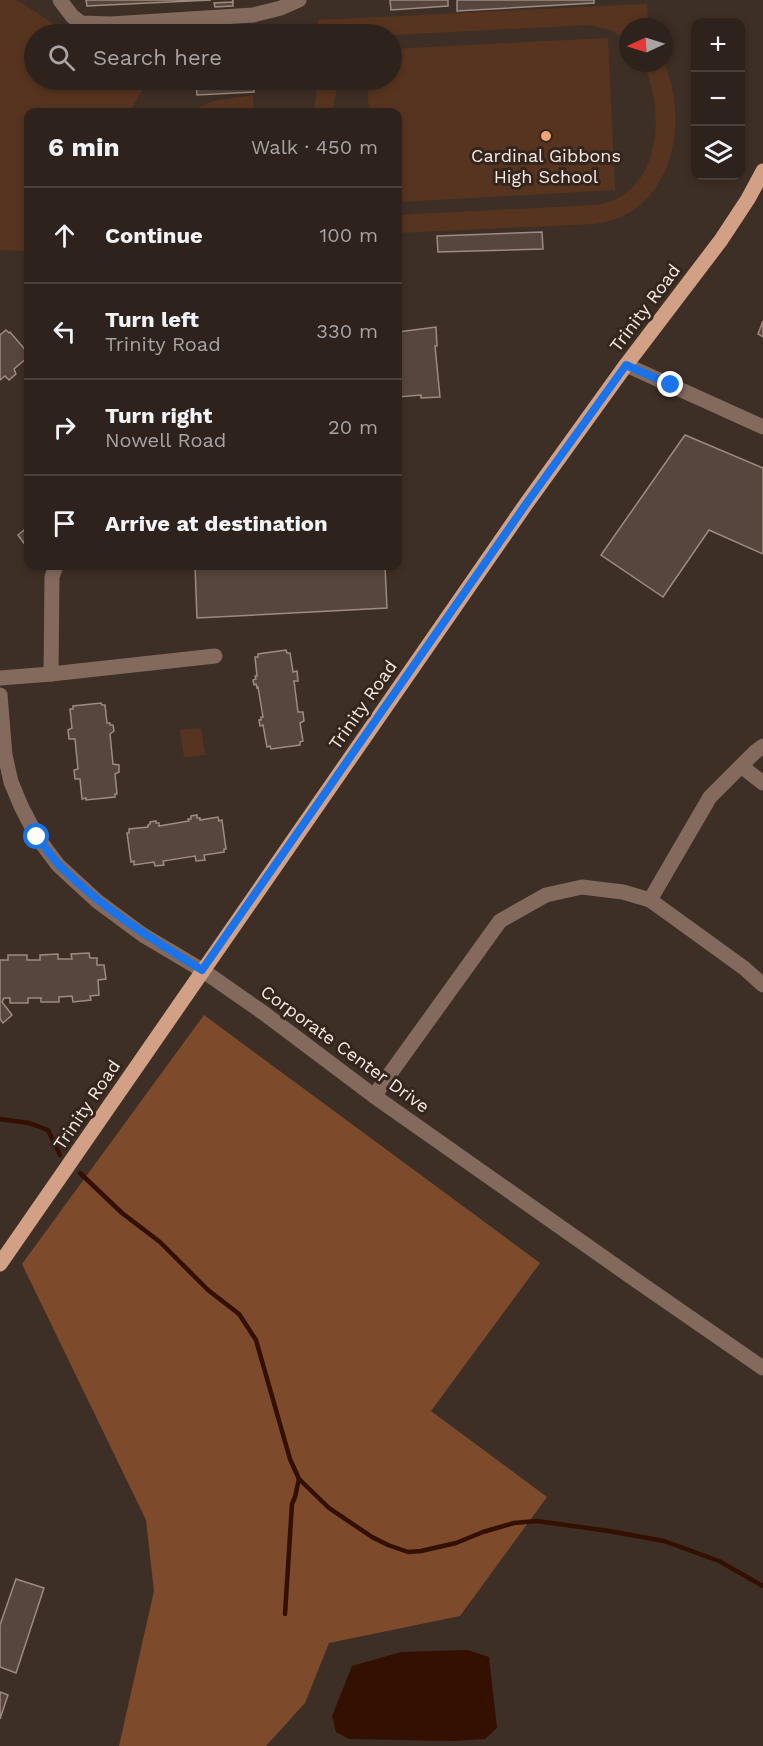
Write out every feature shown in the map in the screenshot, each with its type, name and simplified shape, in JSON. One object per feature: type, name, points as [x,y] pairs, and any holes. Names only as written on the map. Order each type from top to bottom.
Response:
[{"type":"main road","name":"Trinity Road","points":[[0,1264],[520,513],[626,365],[721,240],[763,171]]},
{"type":"street","points":[[60,0],[72,16],[81,23],[101,24],[253,15],[281,8],[298,0]]},
{"type":"street","points":[[626,365],[763,427]]},
{"type":"street","points":[[51,674],[52,577],[55,570]]},
{"type":"street","points":[[0,678],[215,656]]},
{"type":"street","name":"Corporate Center Drive","points":[[0,695],[5,755],[11,782],[21,806],[37,837],[58,865],[97,901],[143,935],[202,970],[265,1014],[374,1096],[763,1368]]},
{"type":"street","points":[[650,900],[710,797],[763,746]]},
{"type":"street","points":[[741,766],[763,783]]},
{"type":"street","points":[[374,1096],[500,921],[546,895],[582,887],[623,892],[650,900],[763,984]]},
{"type":"shaded area","points":[[0,0],[17,0],[54,24],[24,24],[24,90],[143,90],[131,108],[24,108],[24,251],[0,250]]},
{"type":"shaded area","points":[[647,4],[648,18],[619,18],[619,35],[611,30],[589,25],[402,34],[402,24],[318,24],[318,20]]},
{"type":"shaded area","points":[[608,38],[615,190],[402,202],[402,108],[369,108],[368,90],[402,90],[402,48]]},
{"type":"shaded area","points":[[646,72],[667,72],[672,87],[675,113],[674,139],[668,163],[657,186],[641,204],[620,217],[594,224],[402,233],[402,215],[597,205],[619,198],[635,185],[646,168],[653,148],[656,126],[655,104]]},
{"type":"shaded area","points":[[317,90],[337,90],[333,108],[314,108]]},
{"type":"shaded area","points":[[253,95],[254,108],[198,108],[213,101]]},
{"type":"shaded area","points":[[201,728],[205,755],[184,757],[180,730]]},
{"type":"shaded area","points":[[204,1015],[540,1263],[431,1411],[547,1497],[460,1616],[329,1643],[305,1703],[266,1746],[119,1746],[154,1591],[146,1520],[22,1264]]},
{"type":"shaded area","points":[[467,1650],[489,1657],[497,1728],[485,1739],[452,1741],[349,1739],[336,1732],[332,1716],[352,1666],[401,1652]]},
{"type":"building","points":[[86,0],[211,0],[87,6]]},
{"type":"building","points":[[233,0],[233,6],[215,7],[214,3],[232,2]]},
{"type":"building","points":[[390,0],[448,0],[448,6],[391,10]]},
{"type":"building","points":[[457,0],[594,0],[594,3],[457,11]]},
{"type":"building","points":[[197,90],[254,90],[254,92],[197,95]]},
{"type":"building","points":[[542,232],[543,249],[438,252],[437,236]]},
{"type":"building","points":[[763,321],[763,337],[758,334]]},
{"type":"building","points":[[436,327],[437,346],[435,346],[440,397],[421,398],[421,395],[402,397],[402,331]]},
{"type":"building","points":[[6,330],[10,332],[24,348],[24,360],[14,369],[16,374],[9,380],[5,376],[0,380],[0,335]]},
{"type":"building","points":[[685,435],[763,468],[763,554],[709,530],[663,597],[601,555]]},
{"type":"building","points":[[24,530],[24,543],[18,535]]},
{"type":"building","points":[[195,570],[385,570],[387,608],[197,618]]},
{"type":"building","points":[[286,650],[290,653],[293,672],[297,671],[298,681],[294,681],[298,712],[303,712],[304,721],[300,723],[303,741],[300,745],[271,749],[270,746],[267,747],[263,725],[260,726],[259,720],[263,717],[258,687],[254,685],[253,680],[257,676],[255,657],[258,657],[258,654]]},
{"type":"building","points":[[101,703],[105,705],[107,723],[113,725],[114,731],[110,734],[113,764],[119,765],[119,772],[115,774],[117,794],[115,797],[86,800],[86,798],[82,799],[80,779],[75,779],[74,770],[78,769],[75,739],[69,739],[68,730],[72,728],[70,709],[73,709],[73,706]]},
{"type":"building","points":[[197,815],[200,820],[218,817],[219,821],[222,820],[226,849],[224,852],[204,855],[205,860],[196,861],[195,856],[163,861],[164,865],[155,866],[154,862],[134,865],[134,861],[131,862],[127,833],[129,829],[148,827],[150,822],[156,821],[159,826],[189,821],[191,816]]},
{"type":"building","points":[[89,953],[90,958],[97,958],[97,965],[104,965],[106,979],[98,980],[99,995],[90,996],[91,1000],[73,1002],[72,996],[59,997],[59,1002],[41,1002],[41,998],[28,998],[28,1003],[10,1003],[10,998],[4,998],[2,1002],[12,1015],[3,1023],[0,1019],[0,960],[8,960],[8,955],[27,955],[27,960],[40,960],[40,955],[58,954],[58,959],[72,959],[71,954]]},
{"type":"building","points":[[16,1579],[44,1588],[16,1673],[0,1667],[0,1625]]},
{"type":"building","points":[[0,1692],[8,1695],[0,1719]]},
{"type":"waterway","points":[[0,1119],[29,1123],[48,1130],[60,1155]]},
{"type":"waterway","points":[[80,1173],[122,1213],[160,1242],[208,1290],[239,1314],[256,1340],[290,1459],[299,1479],[329,1508],[372,1537],[408,1552],[421,1551],[456,1543],[514,1523],[537,1521],[664,1541],[719,1561],[763,1586]]},
{"type":"waterway","points":[[285,1614],[292,1504],[299,1479]]},
{"type":"place","name":"Cardinal Gibbons High School","points":[[546,136]]},
{"type":"route","points":[[37,837],[58,865],[97,901],[143,935],[202,970],[526,504],[626,365],[671,385]]}]
